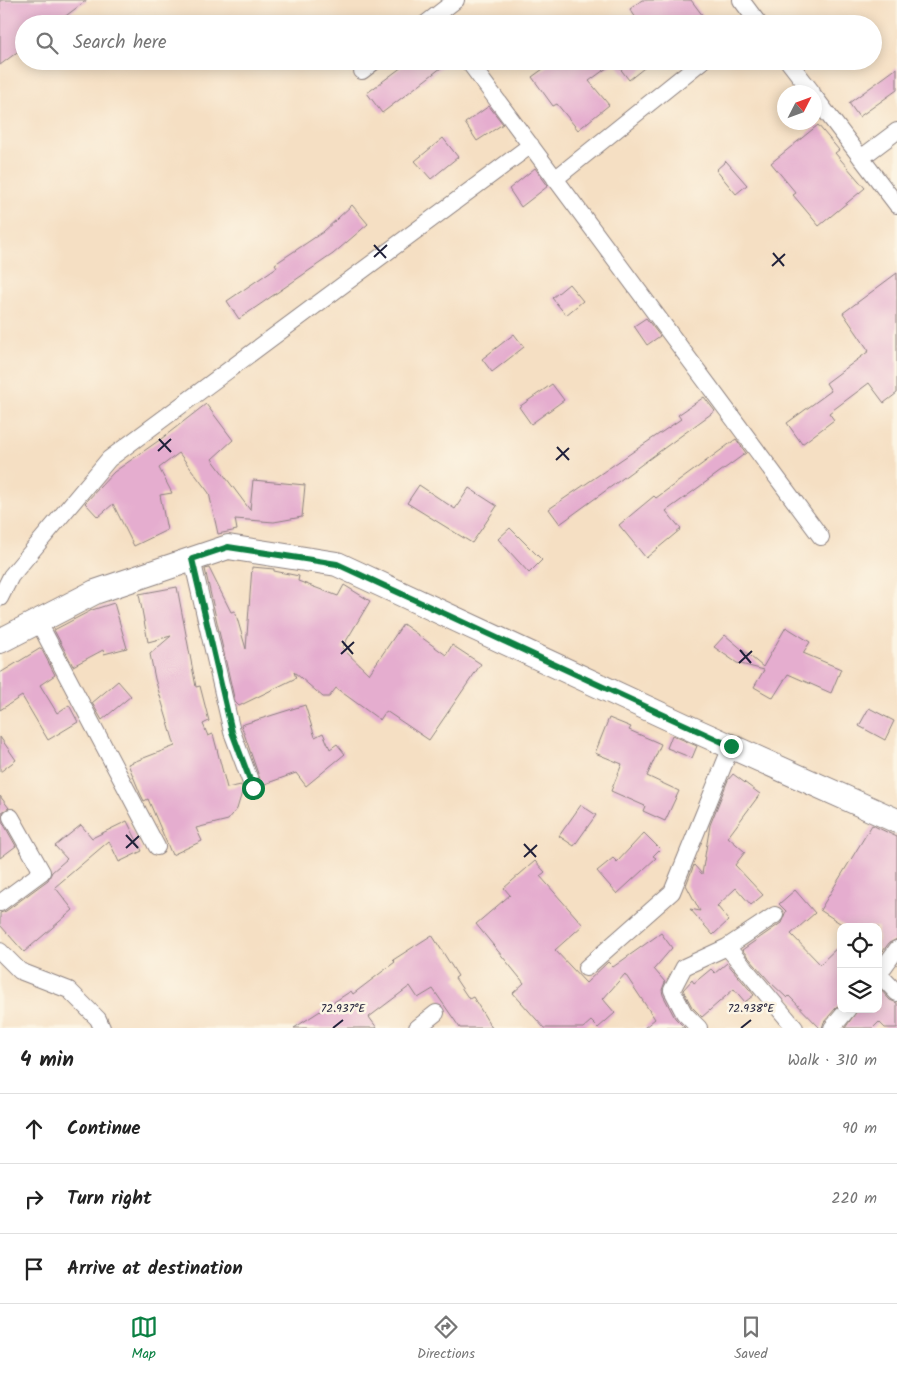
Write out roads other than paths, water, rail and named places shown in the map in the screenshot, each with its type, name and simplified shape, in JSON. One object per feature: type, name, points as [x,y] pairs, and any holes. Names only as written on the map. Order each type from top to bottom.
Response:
[{"type":"street","points":[[440,15],[456,0]]},
{"type":"street","points":[[741,0],[751,15]]},
{"type":"street","points":[[475,70],[821,537]]},
{"type":"street","points":[[555,179],[691,70]]},
{"type":"street","points":[[795,70],[807,85]]},
{"type":"street","points":[[822,107],[897,205]]},
{"type":"street","points":[[861,158],[897,131]]},
{"type":"street","points":[[0,598],[11,576],[110,459],[531,146]]},
{"type":"street","points":[[0,641],[95,592],[228,547],[337,564],[897,821]]},
{"type":"street","points":[[192,559],[232,732],[253,788]]},
{"type":"street","points":[[38,621],[157,847]]},
{"type":"street","points":[[586,968],[672,892],[731,746]]},
{"type":"street","points":[[0,903],[42,872],[11,817]]},
{"type":"street","points":[[698,1028],[684,1014],[672,990],[684,967],[727,947],[775,915]]},
{"type":"street","points":[[727,947],[795,1028]]},
{"type":"street","points":[[882,970],[897,949]]},
{"type":"street","points":[[0,951],[20,971],[69,990],[98,1019],[102,1028]]},
{"type":"street","points":[[882,977],[897,993]]},
{"type":"street","points":[[832,1028],[845,1013]]},
{"type":"street","points":[[417,1028],[436,1014]]}]
